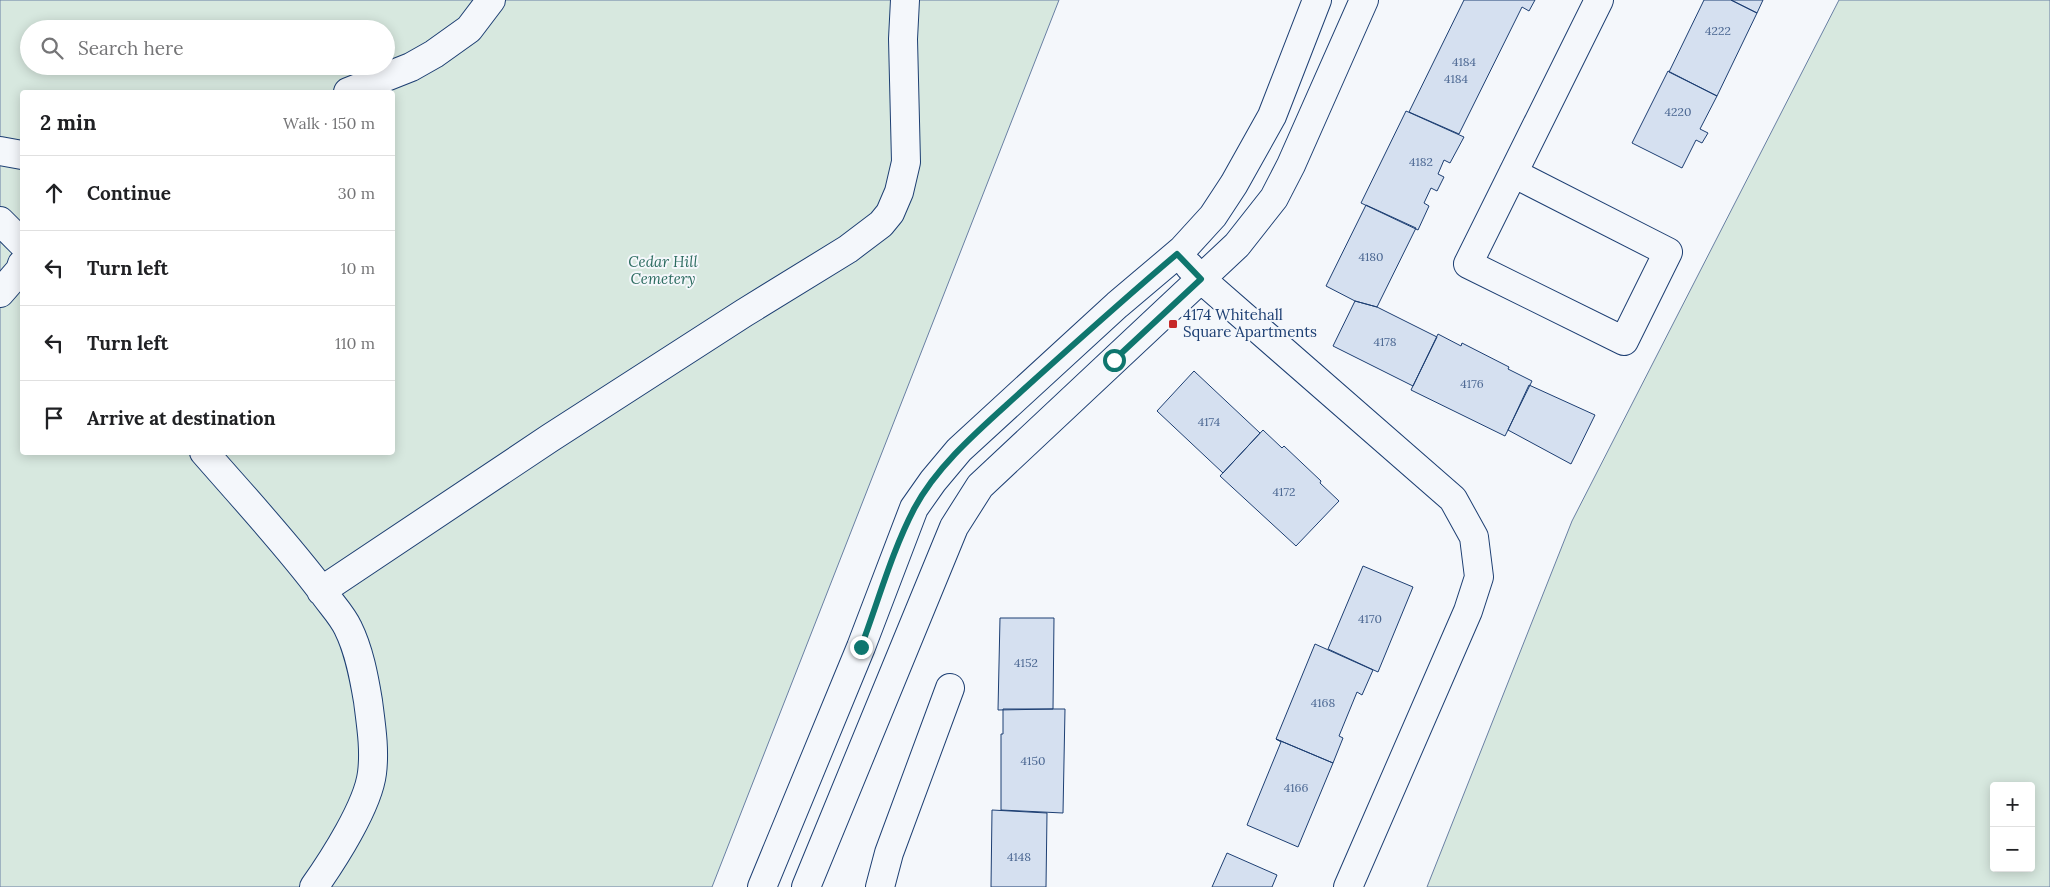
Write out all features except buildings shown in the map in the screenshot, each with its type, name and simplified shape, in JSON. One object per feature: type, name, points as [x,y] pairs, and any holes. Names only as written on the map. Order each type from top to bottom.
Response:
[{"type":"street","points":[[395,74],[411,68],[434,54],[469,28],[491,0]]},
{"type":"street","points":[[321,591],[574,422],[744,312],[848,249],[881,224],[890,213],[906,162],[903,39],[905,0]]},
{"type":"street","points":[[762,887],[919,501],[959,450],[1117,305],[1177,254],[1213,216],[1256,148],[1272,116],[1317,0]]},
{"type":"street","points":[[806,887],[950,536],[980,486],[1238,245],[1274,198],[1291,166],[1364,0]]},
{"type":"street","points":[[1513,173],[1668,252],[1624,341],[1468,264],[1513,173],[1599,0]]},
{"type":"street","points":[[353,90],[393,75]]},
{"type":"street","points":[[0,151],[20,155]]},
{"type":"street","points":[[0,221],[20,241]]},
{"type":"street","points":[[1177,254],[1201,279],[1453,499],[1474,537],[1479,578],[1468,611],[1348,887]]},
{"type":"street","points":[[0,293],[20,270]]},
{"type":"street","points":[[207,455],[304,568],[348,627],[365,686],[373,749],[372,774],[366,797],[354,821],[314,887]]},
{"type":"street","points":[[880,887],[889,853],[950,688]]},
{"type":"green space","name":"Cedar Hill Cemetery","points":[[0,0],[1059,0],[712,887],[0,887]]},
{"type":"green space","points":[[1839,0],[2050,0],[2050,887],[1427,887],[1572,521]]},
{"type":"place","name":"4174 Whitehall Square Apartments","points":[[1173,324]]},
{"type":"route","points":[[861,647],[914,508],[933,481],[959,450],[1010,402],[1117,305],[1177,254],[1201,279],[1114,360]]}]
